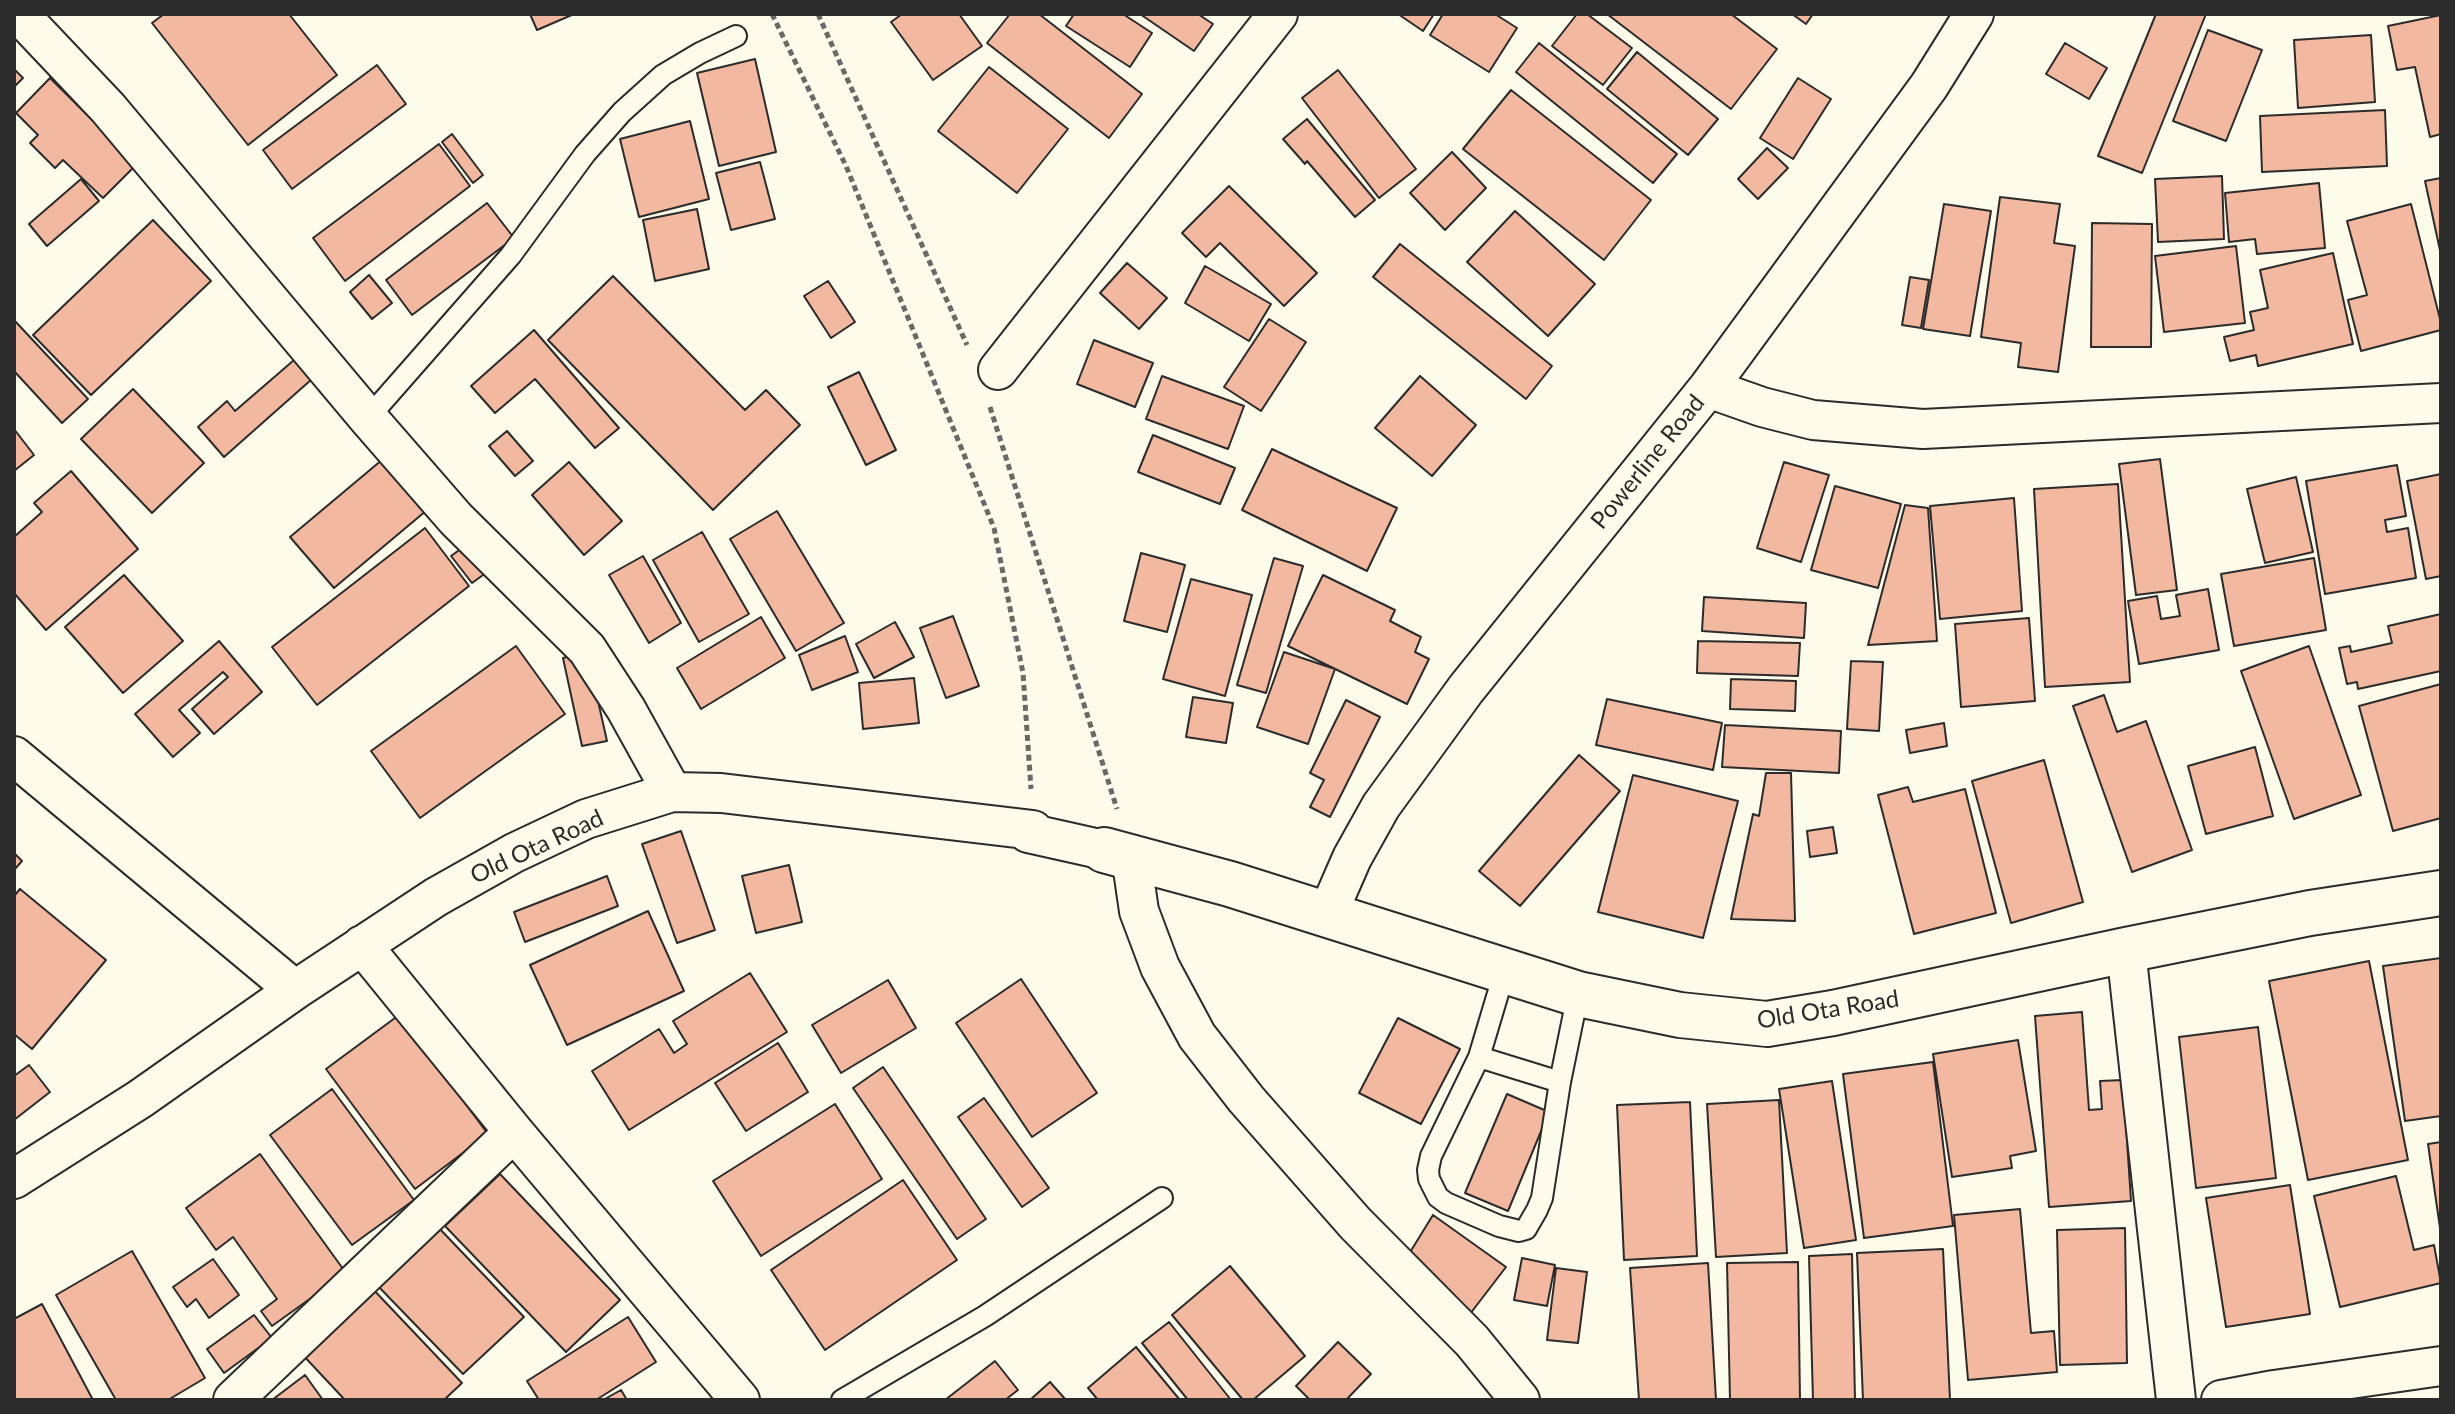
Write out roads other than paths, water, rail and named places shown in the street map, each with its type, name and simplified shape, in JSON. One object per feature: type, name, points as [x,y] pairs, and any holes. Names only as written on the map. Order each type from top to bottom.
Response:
[{"type":"street","points":[[19,14],[108,108],[456,519],[587,649],[626,709],[672,792]]},
{"type":"street","points":[[985,375],[1278,14]]},
{"type":"street","name":"Powerline Road","points":[[1328,913],[1352,858],[1389,794],[1466,689],[1708,388],[1929,86],[1974,14]]},
{"type":"street","points":[[1708,388],[1762,407],[1813,420],[1923,429],[2441,403]]},
{"type":"street","points":[[14,756],[295,990]]},
{"type":"street","name":"Old Ota Road","points":[[14,1179],[140,1099],[295,990],[436,897],[514,853],[586,819],[672,792],[721,793],[1031,831],[1328,913],[1578,994],[1680,1015],[1767,1024],[1833,1013],[2310,913],[2441,893]]},
{"type":"street","points":[[1118,853],[1160,967],[1197,1036],[1246,1099],[1345,1211],[1472,1341],[1520,1400]]},
{"type":"street","points":[[362,945],[514,1132],[740,1400]]},
{"type":"street","points":[[2126,950],[2176,1400]]},
{"type":"street","points":[[233,1400],[514,1132]]},
{"type":"street","points":[[2221,1400],[2441,1366]]},
{"type":"lane","points":[[368,418],[511,255],[585,154],[622,112],[663,75],[736,36]]},
{"type":"lane","points":[[1505,970],[1479,1057],[1431,1156],[1429,1179],[1438,1197],[1446,1203],[1499,1226],[1519,1231],[1526,1229],[1542,1198],[1560,1082],[1578,994]]},
{"type":"lane","points":[[1479,1057],[1560,1082]]},
{"type":"lane","points":[[842,1400],[985,1316],[1162,1198]]}]
